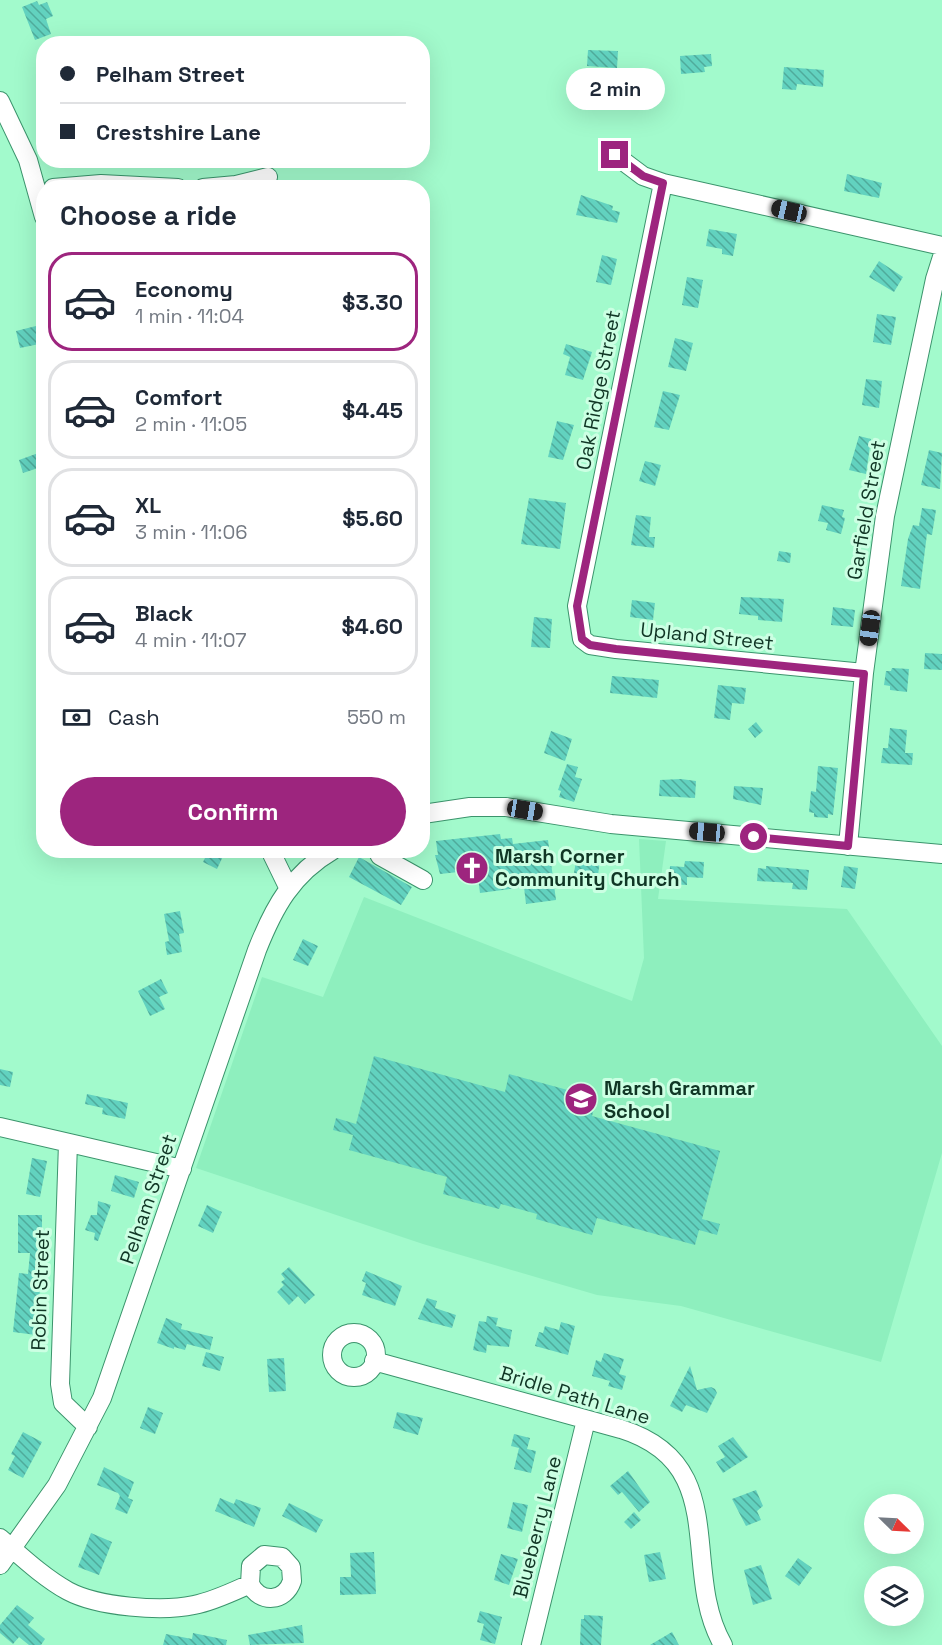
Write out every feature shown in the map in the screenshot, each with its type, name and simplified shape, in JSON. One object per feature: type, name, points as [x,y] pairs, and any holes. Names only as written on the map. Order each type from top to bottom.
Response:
[{"type":"street","points":[[0,100],[40,180]]},
{"type":"street","points":[[615,155],[643,176],[663,183],[942,246]]},
{"type":"street","points":[[256,180],[268,177]]},
{"type":"street","name":"Oak Ridge Street","points":[[577,606],[663,183]]},
{"type":"street","name":"Garfield Street","points":[[848,846],[864,674],[885,516],[935,279],[942,257]]},
{"type":"street","name":"Upland Street","points":[[577,606],[582,639],[590,645],[864,674]]},
{"type":"street","points":[[430,813],[488,806],[611,824],[942,854]]},
{"type":"street","points":[[274,858],[288,887]]},
{"type":"street","name":"Pelham Street","points":[[0,1564],[6,1543],[57,1485],[88,1427],[115,1362],[258,950],[276,907],[288,887],[304,870],[321,858]]},
{"type":"street","points":[[384,858],[423,880]]},
{"type":"street","points":[[0,1127],[182,1169]]},
{"type":"street","name":"Robin Street","points":[[68,1143],[61,1312],[61,1394],[68,1409],[88,1427]]},
{"type":"street","name":"Bridle Path Lane","points":[[374,1361],[630,1431],[656,1444],[669,1455],[686,1478],[695,1504],[708,1604],[723,1645]]},
{"type":"street","name":"Blueberry Lane","points":[[531,1645],[586,1420]]},
{"type":"street","points":[[6,1543],[65,1589],[81,1597],[107,1603],[169,1608],[192,1606],[250,1584]]},
{"type":"shaded area","name":"Marsh Grammar School","points":[[639,839],[666,841],[658,899],[847,909],[942,1046],[942,1153],[881,1362],[681,1306],[597,1295],[423,1244],[196,1168],[262,977],[323,997],[364,897],[632,1001],[644,958]]},
{"type":"building","points":[[37,1],[39,5],[47,2],[53,16],[46,19],[51,34],[36,36],[35,40],[22,7]]},
{"type":"building","points":[[588,50],[618,51],[617,68],[587,66]]},
{"type":"building","points":[[711,54],[712,66],[704,67],[705,72],[681,74],[680,56]]},
{"type":"building","points":[[784,67],[824,70],[823,87],[797,84],[796,90],[782,89]]},
{"type":"building","points":[[847,174],[882,183],[879,198],[844,191]]},
{"type":"building","points":[[581,195],[613,206],[612,210],[620,212],[617,223],[576,215]]},
{"type":"building","points":[[709,229],[737,234],[733,256],[722,254],[722,249],[706,246]]},
{"type":"building","points":[[602,255],[617,259],[611,285],[596,282]]},
{"type":"building","points":[[879,261],[903,277],[894,292],[869,277]]},
{"type":"building","points":[[687,277],[703,280],[698,308],[682,305]]},
{"type":"building","points":[[877,314],[896,317],[891,345],[873,342]]},
{"type":"building","points":[[36,326],[36,345],[20,348],[16,331]]},
{"type":"building","points":[[675,338],[693,343],[686,371],[668,367]]},
{"type":"building","points":[[566,344],[592,352],[583,380],[565,375],[570,357],[563,354]]},
{"type":"building","points":[[866,379],[882,381],[879,408],[862,405]]},
{"type":"building","points":[[663,391],[680,395],[669,430],[654,427]]},
{"type":"building","points":[[557,421],[574,425],[563,460],[548,457]]},
{"type":"building","points":[[859,436],[871,439],[866,474],[849,470]]},
{"type":"building","points":[[929,450],[942,453],[940,489],[921,485]]},
{"type":"building","points":[[36,454],[36,469],[23,473],[19,460]]},
{"type":"building","points":[[645,461],[661,465],[655,486],[639,481]]},
{"type":"building","points":[[529,498],[566,503],[560,549],[521,544]]},
{"type":"building","points":[[822,505],[844,510],[842,517],[845,518],[841,534],[826,530],[828,523],[818,521]]},
{"type":"building","points":[[922,508],[936,510],[932,535],[927,534],[920,589],[901,586],[908,539],[913,525],[919,526]]},
{"type":"building","points":[[636,515],[651,517],[649,537],[655,537],[654,548],[631,545]]},
{"type":"building","points":[[779,551],[791,553],[790,563],[777,561]]},
{"type":"building","points":[[741,597],[784,599],[782,622],[758,620],[758,616],[739,614]]},
{"type":"building","points":[[632,600],[655,603],[653,620],[630,617]]},
{"type":"building","points":[[833,607],[855,610],[853,627],[831,625]]},
{"type":"building","points":[[534,617],[552,619],[550,648],[531,647]]},
{"type":"building","points":[[925,653],[942,654],[942,670],[924,669]]},
{"type":"building","points":[[892,668],[909,669],[907,692],[890,690],[890,686],[884,685],[886,671],[891,671]]},
{"type":"building","points":[[612,676],[659,680],[657,698],[610,693]]},
{"type":"building","points":[[718,685],[746,688],[744,704],[732,703],[730,720],[714,718]]},
{"type":"building","points":[[756,722],[763,731],[755,738],[748,729]]},
{"type":"building","points":[[890,728],[907,730],[905,753],[913,753],[912,765],[881,763],[883,748],[888,748]]},
{"type":"building","points":[[551,731],[572,739],[565,761],[544,753]]},
{"type":"building","points":[[567,764],[578,767],[575,777],[582,779],[574,802],[559,797],[561,791],[558,790]]},
{"type":"building","points":[[818,766],[838,768],[833,815],[828,814],[828,818],[814,817],[814,813],[809,812],[811,791],[816,792]]},
{"type":"building","points":[[660,780],[696,781],[695,798],[659,796]]},
{"type":"building","points":[[734,786],[763,788],[761,805],[733,799]]},
{"type":"building","name":"Marsh Corner Community Church","points":[[500,834],[501,839],[512,838],[513,844],[548,840],[556,900],[526,904],[524,887],[480,893],[477,870],[440,874],[435,855],[438,855],[436,841]]},
{"type":"building","points":[[577,855],[600,858],[598,876],[574,873]]},
{"type":"building","points":[[205,858],[222,858],[217,869],[203,862]]},
{"type":"building","points":[[358,858],[361,858],[412,887],[401,905],[349,877]]},
{"type":"building","points":[[685,861],[704,862],[703,878],[687,877],[687,885],[669,884],[670,866],[684,867]]},
{"type":"building","points":[[766,866],[809,870],[807,890],[792,889],[793,883],[757,881],[758,868],[766,869]]},
{"type":"building","points":[[844,866],[858,868],[855,889],[841,887]]},
{"type":"building","points":[[180,911],[184,933],[179,934],[182,952],[167,955],[165,942],[169,941],[164,914]]},
{"type":"building","points":[[303,939],[318,946],[308,966],[293,960]]},
{"type":"building","points":[[161,979],[168,993],[159,997],[165,1009],[150,1016],[138,991]]},
{"type":"building","points":[[374,1056],[505,1092],[509,1074],[597,1098],[592,1116],[720,1151],[702,1219],[720,1224],[717,1235],[699,1230],[695,1245],[597,1218],[592,1235],[536,1219],[537,1214],[501,1204],[499,1209],[443,1194],[447,1177],[349,1150],[353,1135],[333,1130],[336,1118],[356,1124]]},
{"type":"building","points":[[0,1069],[13,1072],[10,1087],[0,1085]]},
{"type":"building","points":[[87,1094],[128,1103],[125,1119],[102,1114],[103,1108],[85,1104]]},
{"type":"building","points":[[32,1158],[47,1161],[40,1197],[26,1194]]},
{"type":"building","points":[[115,1175],[139,1182],[134,1198],[111,1191]]},
{"type":"building","points":[[98,1201],[111,1205],[98,1241],[94,1240],[95,1233],[85,1230],[91,1215],[97,1215]]},
{"type":"building","points":[[207,1205],[222,1212],[213,1233],[198,1226]]},
{"type":"building","points":[[18,1215],[42,1215],[42,1266],[36,1335],[13,1332],[19,1273],[28,1274],[30,1253],[18,1253]]},
{"type":"building","points":[[289,1267],[315,1295],[305,1304],[298,1296],[289,1305],[277,1292],[284,1285],[281,1282],[285,1279],[281,1274]]},
{"type":"building","points":[[366,1271],[402,1286],[395,1306],[362,1295],[366,1283],[362,1281]]},
{"type":"building","points":[[427,1298],[437,1301],[435,1308],[456,1315],[452,1328],[418,1319]]},
{"type":"building","points":[[487,1316],[498,1318],[496,1326],[512,1330],[509,1347],[487,1345],[486,1353],[473,1350],[479,1321],[486,1322]]},
{"type":"building","points":[[166,1318],[182,1324],[181,1329],[213,1337],[210,1350],[187,1344],[185,1350],[174,1347],[174,1349],[157,1343]]},
{"type":"building","points":[[561,1322],[575,1326],[568,1355],[535,1346],[539,1332],[543,1333],[545,1326],[559,1330]]},
{"type":"building","points":[[206,1352],[224,1357],[220,1371],[202,1366]]},
{"type":"building","points":[[604,1353],[624,1359],[619,1374],[626,1376],[622,1390],[608,1386],[610,1381],[592,1376],[596,1360],[601,1362]]},
{"type":"building","points":[[284,1358],[286,1391],[269,1392],[267,1359]]},
{"type":"building","points":[[690,1366],[697,1390],[711,1387],[717,1393],[707,1413],[686,1405],[682,1412],[670,1406]]},
{"type":"building","points":[[148,1407],[163,1413],[155,1434],[140,1428]]},
{"type":"building","points":[[397,1412],[423,1418],[418,1435],[393,1428]]},
{"type":"building","points":[[23,1432],[42,1442],[23,1478],[8,1470],[15,1456],[11,1454]]},
{"type":"building","points":[[514,1434],[530,1438],[527,1449],[536,1451],[531,1473],[514,1469],[519,1448],[511,1446]]},
{"type":"building","points":[[733,1437],[748,1457],[723,1473],[716,1462],[725,1457],[718,1446]]},
{"type":"building","points":[[104,1467],[134,1482],[128,1498],[133,1500],[127,1514],[115,1509],[120,1496],[118,1493],[97,1485]]},
{"type":"building","points":[[628,1471],[650,1502],[639,1512],[622,1492],[618,1495],[610,1486]]},
{"type":"building","points":[[756,1490],[763,1506],[757,1511],[761,1520],[746,1526],[732,1499]]},
{"type":"building","points":[[220,1498],[234,1504],[236,1499],[261,1508],[254,1527],[215,1511]]},
{"type":"building","points":[[513,1502],[528,1505],[522,1532],[507,1528]]},
{"type":"building","points":[[289,1503],[323,1520],[316,1533],[282,1516]]},
{"type":"building","points":[[634,1512],[641,1520],[631,1529],[624,1522]]},
{"type":"building","points":[[91,1533],[112,1542],[99,1575],[78,1567]]},
{"type":"building","points":[[374,1552],[376,1594],[340,1595],[340,1577],[351,1577],[350,1553]]},
{"type":"building","points":[[660,1552],[666,1579],[649,1582],[644,1555]]},
{"type":"building","points":[[501,1554],[518,1559],[509,1585],[494,1580]]},
{"type":"building","points":[[798,1558],[812,1568],[799,1586],[785,1576]]},
{"type":"building","points":[[761,1565],[772,1599],[753,1605],[744,1570]]},
{"type":"building","points":[[17,1605],[34,1618],[28,1625],[45,1639],[41,1645],[29,1645],[19,1637],[13,1644],[0,1633],[0,1625]]},
{"type":"building","points":[[480,1611],[502,1617],[495,1644],[480,1640],[484,1624],[477,1622]]},
{"type":"building","points":[[584,1615],[603,1616],[601,1645],[580,1645],[581,1619],[584,1619]]},
{"type":"building","points":[[302,1625],[304,1643],[250,1645],[248,1635]]},
{"type":"building","points":[[672,1632],[679,1645],[650,1645]]},
{"type":"building","points":[[193,1633],[227,1640],[226,1645],[163,1645],[166,1634],[192,1639]]},
{"type":"place","name":"Marsh Corner Community Church","points":[[472,868]]},
{"type":"place","name":"Marsh Grammar School","points":[[581,1099]]},
{"type":"route","points":[[615,155],[643,176],[663,183],[577,606],[582,639],[590,645],[616,649],[864,674],[848,846],[754,837]]}]
